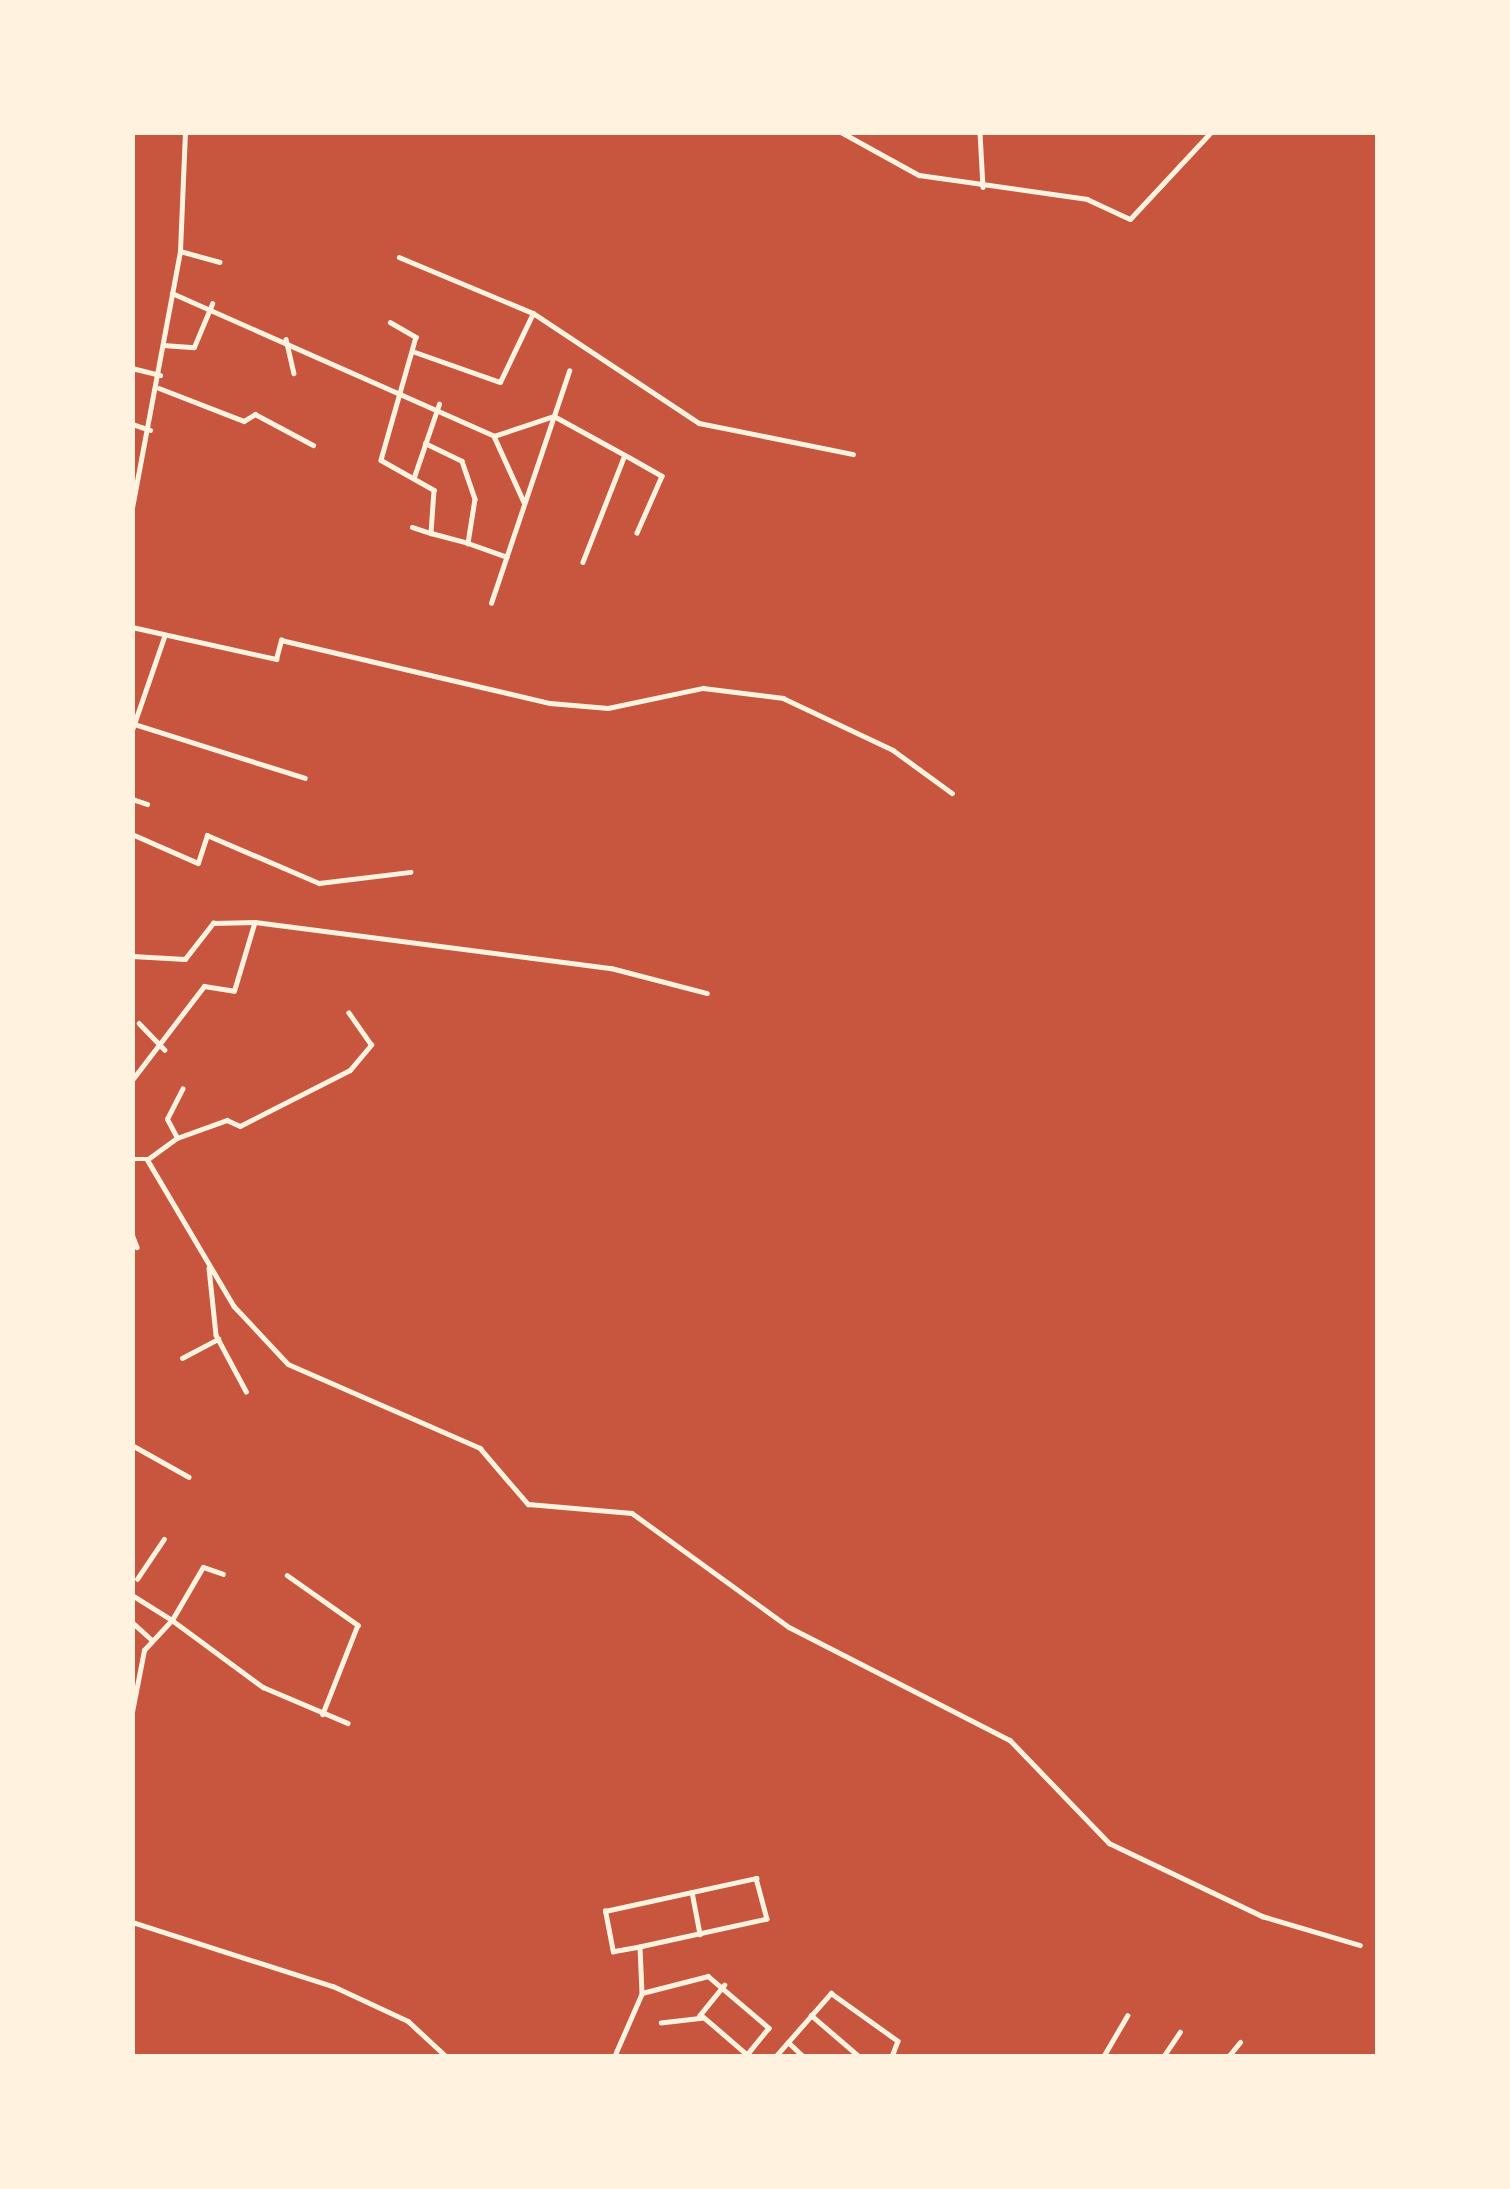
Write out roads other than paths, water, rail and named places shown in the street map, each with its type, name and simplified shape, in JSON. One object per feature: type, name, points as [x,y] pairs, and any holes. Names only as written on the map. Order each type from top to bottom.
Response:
[{"type":"street","points":[[132,508],[180,251],[185,132]]},
{"type":"street","points":[[841,132],[906,170],[983,187],[1087,199],[1132,219],[1211,132]]},
{"type":"street","points":[[980,132],[983,187]]},
{"type":"street","points":[[180,251],[220,262]]},
{"type":"street","points":[[399,257],[533,313],[699,423],[853,454]]},
{"type":"street","points":[[172,293],[212,304],[439,404],[494,436],[524,502]]},
{"type":"street","points":[[164,345],[194,347],[212,304]]},
{"type":"street","points":[[415,352],[500,382],[533,313]]},
{"type":"street","points":[[390,322],[412,329],[415,352],[406,392],[380,458],[414,476],[438,500],[431,533]]},
{"type":"street","points":[[286,339],[294,373]]},
{"type":"street","points":[[132,368],[160,375]]},
{"type":"street","points":[[491,603],[569,371]]},
{"type":"street","points":[[158,388],[244,421],[255,414],[313,445]]},
{"type":"street","points":[[414,476],[439,404]]},
{"type":"street","points":[[494,436],[554,416],[662,476],[637,533]]},
{"type":"street","points":[[132,424],[150,430]]},
{"type":"street","points":[[425,443],[462,461],[475,506],[468,543]]},
{"type":"street","points":[[583,562],[625,454]]},
{"type":"street","points":[[412,527],[507,557]]},
{"type":"street","points":[[132,627],[164,638],[276,659],[281,640],[478,694],[567,705],[703,688],[783,698],[952,793]]},
{"type":"street","points":[[164,638],[133,727],[305,778]]},
{"type":"street","points":[[132,799],[146,804]]},
{"type":"street","points":[[132,834],[198,863],[207,836],[319,883],[410,872]]},
{"type":"street","points":[[132,1080],[165,1050],[204,986],[234,991],[255,922]]},
{"type":"street","points":[[132,956],[184,959],[213,923],[255,922],[611,968],[707,993]]},
{"type":"street","points":[[132,1159],[147,1159],[177,1138],[227,1120],[240,1126],[350,1070],[371,1043],[349,1013]]},
{"type":"street","points":[[140,1024],[165,1050]]},
{"type":"street","points":[[177,1138],[167,1119],[182,1089]]},
{"type":"street","points":[[147,1159],[209,1268],[288,1364],[480,1448],[528,1504],[632,1513],[789,1627],[1010,1740],[1109,1843],[1262,1916],[1360,1945]]},
{"type":"street","points":[[132,1234],[136,1247]]},
{"type":"street","points":[[209,1268],[218,1339],[246,1391]]},
{"type":"street","points":[[182,1358],[218,1339]]},
{"type":"street","points":[[132,1444],[190,1477]]},
{"type":"street","points":[[164,1538],[132,1593],[252,1680],[348,1723]]},
{"type":"street","points":[[132,1712],[151,1639],[172,1620],[202,1567],[223,1574]]},
{"type":"street","points":[[132,1572],[137,1580]]},
{"type":"street","points":[[287,1575],[358,1625],[323,1714]]},
{"type":"street","points":[[132,1622],[151,1639]]},
{"type":"street","points":[[756,1878],[767,1919],[700,1934],[613,1952],[605,1911],[756,1878]]},
{"type":"street","points":[[692,1892],[700,1934]]},
{"type":"street","points":[[132,1922],[333,1986],[408,2021],[447,2057]]},
{"type":"street","points":[[614,2057],[642,1993],[640,1947]]},
{"type":"street","points":[[642,1993],[708,1976],[724,1985],[769,2031],[746,2055],[699,2016]]},
{"type":"street","points":[[661,2023],[699,2016],[724,1985]]},
{"type":"street","points":[[775,2057],[836,1994],[899,2042],[892,2057]]},
{"type":"street","points":[[812,2015],[860,2057]]},
{"type":"street","points":[[1103,2057],[1127,2016]]},
{"type":"street","points":[[1163,2057],[1180,2032]]},
{"type":"street","points":[[788,2042],[804,2057]]},
{"type":"street","points":[[1228,2057],[1240,2042]]}]
